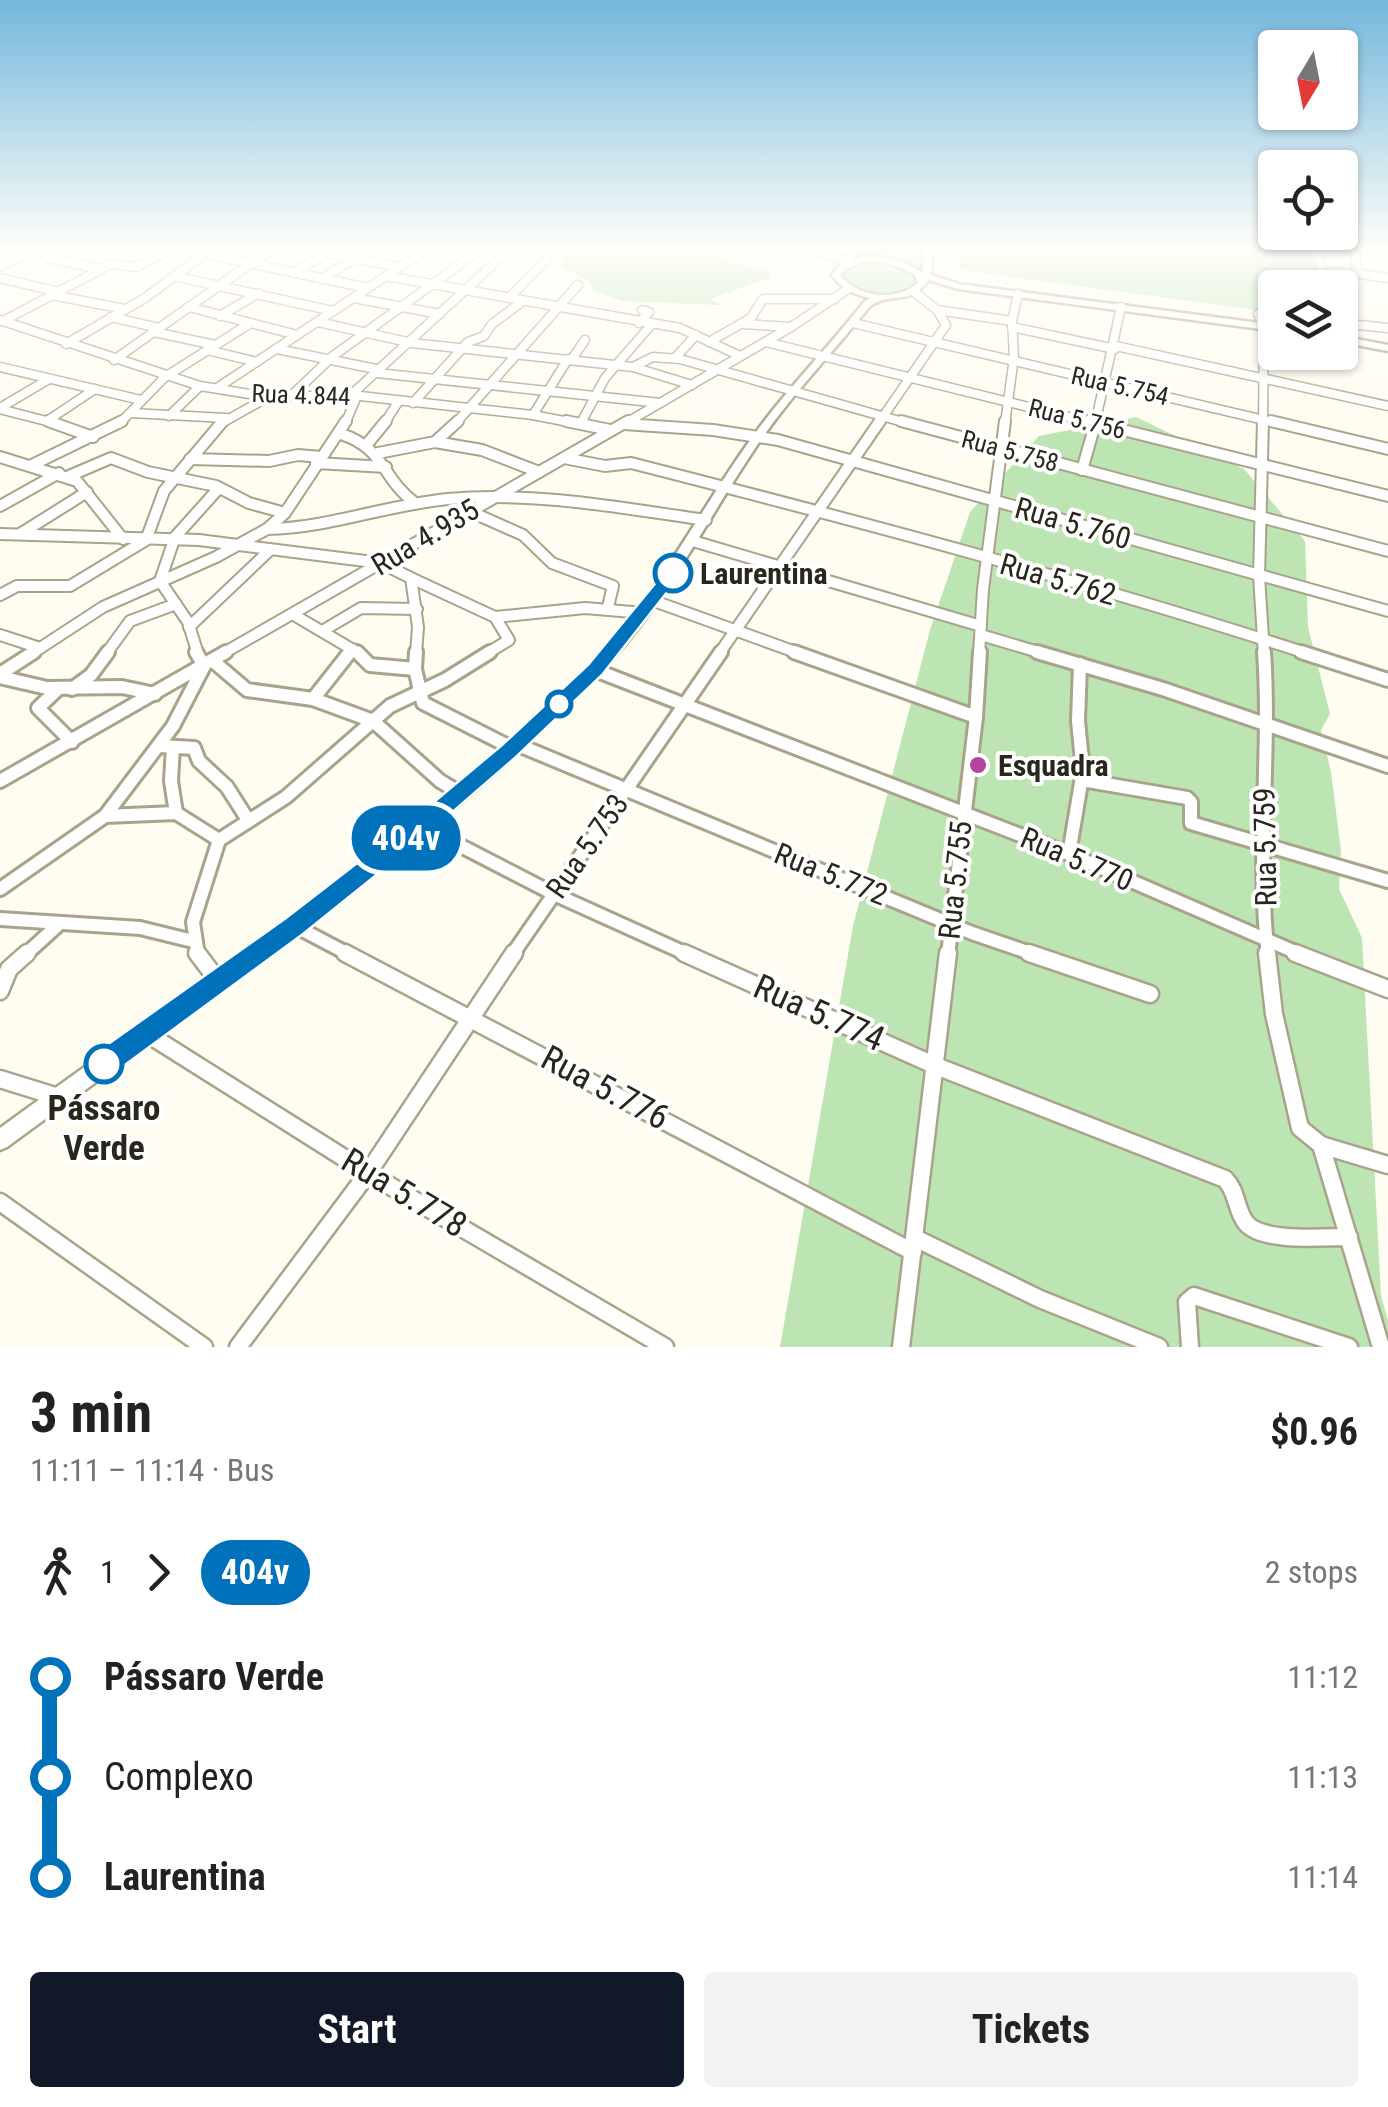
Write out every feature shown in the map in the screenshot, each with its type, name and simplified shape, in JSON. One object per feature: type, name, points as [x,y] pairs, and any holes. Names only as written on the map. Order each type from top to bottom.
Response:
[{"type":"main road","points":[[0,1140],[220,982],[422,826],[595,670],[649,607],[757,437],[849,327],[854,310]]},
{"type":"main road","points":[[1139,310],[1258,323]]},
{"type":"main road","points":[[1156,310],[1258,322]]},
{"type":"main road","points":[[1358,342],[1388,347]]},
{"type":"street","points":[[66,344],[123,310]]},
{"type":"street","points":[[114,360],[185,310]]},
{"type":"street","points":[[199,310],[298,336]]},
{"type":"street","points":[[220,316],[230,310]]},
{"type":"street","points":[[329,310],[334,311]]},
{"type":"street","points":[[291,396],[327,362],[399,310]]},
{"type":"street","points":[[414,310],[440,314]]},
{"type":"street","points":[[0,675],[103,608],[267,529],[285,513],[318,460],[341,434],[354,395],[444,310]]},
{"type":"street","points":[[413,403],[460,350],[484,336],[492,324],[512,310]]},
{"type":"street","points":[[436,442],[470,411],[556,310]]},
{"type":"street","points":[[562,310],[696,335],[740,356]]},
{"type":"street","points":[[639,323],[649,312],[642,310]]},
{"type":"street","points":[[709,342],[742,324],[757,310]]},
{"type":"street","name":"Rua 4.935","points":[[0,782],[819,310]]},
{"type":"street","points":[[938,310],[1388,406]]},
{"type":"street","points":[[934,342],[946,325],[938,310]]},
{"type":"street","name":"Rua 5.755","points":[[902,1347],[949,921],[976,717],[981,630],[1013,361],[1015,310]]},
{"type":"street","points":[[1082,470],[1107,383],[1121,310]]},
{"type":"street","points":[[216,388],[334,311]]},
{"type":"street","points":[[111,317],[258,362]]},
{"type":"street","name":"Rua 4.844","points":[[1,321],[200,386],[268,397],[354,395],[470,411],[533,415],[610,430]]},
{"type":"street","points":[[318,322],[460,350],[617,364],[692,385]]},
{"type":"street","points":[[30,466],[93,438],[130,413],[165,377],[249,324]]},
{"type":"street","points":[[742,324],[791,328]]},
{"type":"street","points":[[580,424],[595,394],[651,325]]},
{"type":"street","points":[[1358,325],[1388,328]]},
{"type":"street","name":"Rua 5.754","points":[[849,327],[934,342],[1388,449]]},
{"type":"street","points":[[675,358],[696,335]]},
{"type":"street","points":[[533,415],[586,340]]},
{"type":"street","name":"Rua 5.756","points":[[766,342],[1388,496]]},
{"type":"street","name":"Rua 5.753","points":[[238,1347],[368,1173],[470,1016],[934,342]]},
{"type":"street","points":[[277,349],[379,371],[660,404]]},
{"type":"street","name":"Rua 5.758","points":[[634,367],[647,358],[675,358],[884,418],[1388,551]]},
{"type":"street","points":[[0,366],[141,400]]},
{"type":"street","name":"Rua 5.759","points":[[1265,370],[1259,576],[1270,725],[1264,775],[1266,941],[1274,1014],[1300,1128],[1321,1145],[1381,1347]]},
{"type":"street","points":[[0,408],[49,378]]},
{"type":"street","points":[[170,416],[200,386]]},
{"type":"street","points":[[47,420],[95,389]]},
{"type":"street","points":[[0,595],[17,586],[70,586],[146,540],[157,506],[190,459],[226,418],[268,397]]},
{"type":"street","points":[[368,443],[398,402]]},
{"type":"street","points":[[0,408],[47,420],[93,438]]},
{"type":"street","points":[[130,413],[226,418]]},
{"type":"street","name":"Rua 5.760","points":[[624,424],[757,437],[1388,611]]},
{"type":"street","points":[[341,434],[368,443],[406,497],[416,503]]},
{"type":"street","points":[[378,453],[436,442],[482,450],[539,472]]},
{"type":"street","points":[[190,459],[269,461],[298,454],[318,460],[386,467]]},
{"type":"street","points":[[0,457],[64,474],[87,492],[123,539]]},
{"type":"street","points":[[0,506],[64,474],[111,458],[220,488],[250,504],[285,513]]},
{"type":"street","name":"Rua 5.762","points":[[563,458],[605,466],[631,464],[726,486],[1262,638],[1388,680]]},
{"type":"street","points":[[160,581],[175,540],[220,488]]},
{"type":"street","points":[[20,534],[87,492]]},
{"type":"street","points":[[267,529],[359,518],[416,503],[488,500],[577,504],[706,520]]},
{"type":"street","points":[[469,511],[522,535],[552,563],[614,586],[608,607]]},
{"type":"street","points":[[0,534],[175,540],[381,563],[495,617],[507,634],[507,642],[408,695],[286,798],[219,840],[198,900],[193,941],[199,956],[220,982]]},
{"type":"street","points":[[693,542],[981,630],[1388,766]]},
{"type":"street","points":[[189,626],[270,550]]},
{"type":"street","points":[[411,578],[417,609],[415,670],[420,691]]},
{"type":"street","points":[[160,581],[189,626],[192,644],[208,663],[247,690],[313,699],[373,721],[440,781],[460,793]]},
{"type":"street","points":[[72,742],[38,708],[91,675],[130,622],[176,604]]},
{"type":"street","points":[[495,617],[649,607],[738,628],[976,717]]},
{"type":"street","points":[[324,630],[361,608],[417,609]]},
{"type":"street","points":[[294,615],[324,630],[370,666],[415,670]]},
{"type":"street","points":[[0,635],[40,648]]},
{"type":"street","points":[[313,699],[352,649]]},
{"type":"street","points":[[0,888],[105,816],[166,746],[208,663]]},
{"type":"street","points":[[1069,854],[1082,780],[1080,664]]},
{"type":"street","name":"Rua 5.770","points":[[595,670],[1069,854],[1266,941],[1388,989]]},
{"type":"street","points":[[0,675],[65,689],[122,688],[155,694]]},
{"type":"street","name":"Rua 5.772","points":[[420,691],[424,702],[435,711],[514,746],[999,944],[1150,994]]},
{"type":"street","points":[[166,746],[176,813]]},
{"type":"street","points":[[166,746],[194,748],[199,761],[227,787],[248,820]]},
{"type":"street","points":[[1082,780],[1186,798],[1191,802],[1190,822],[1388,881]]},
{"type":"street","points":[[105,816],[176,813],[219,840]]},
{"type":"street","name":"Rua 5.774","points":[[422,826],[554,894],[936,1066],[1225,1179],[1236,1188],[1242,1219],[1256,1232],[1303,1238],[1349,1237]]},
{"type":"street","points":[[0,920],[140,928],[193,941]]},
{"type":"street","points":[[0,992],[9,969],[57,926]]},
{"type":"street","name":"Rua 5.776","points":[[294,926],[914,1245],[1159,1347]]},
{"type":"street","name":"Rua 5.778","points":[[146,1033],[368,1173],[665,1347]]},
{"type":"street","points":[[0,1079],[58,1097]]},
{"type":"street","points":[[1321,1145],[1388,1165]]},
{"type":"street","points":[[0,1202],[204,1347]]},
{"type":"street","points":[[1190,1347],[1187,1302],[1194,1296],[1349,1347]]},
{"type":"green space","points":[[1136,417],[1244,469],[1305,541],[1308,627],[1330,714],[1321,730],[1331,772],[1341,851],[1339,889],[1362,938],[1381,1296],[1388,1321],[1388,1347],[780,1347],[853,926],[930,630],[970,512],[1039,436]]},
{"type":"bus line","name":"404v","points":[[104,1064],[294,926],[418,829],[509,751],[595,670],[654,602],[673,573]]},
{"type":"place","name":"Laurentina","points":[[673,573]]},
{"type":"place","name":"Esquadra","points":[[978,765]]},
{"type":"place","name":"Pássaro Verde","points":[[104,1064]]}]
